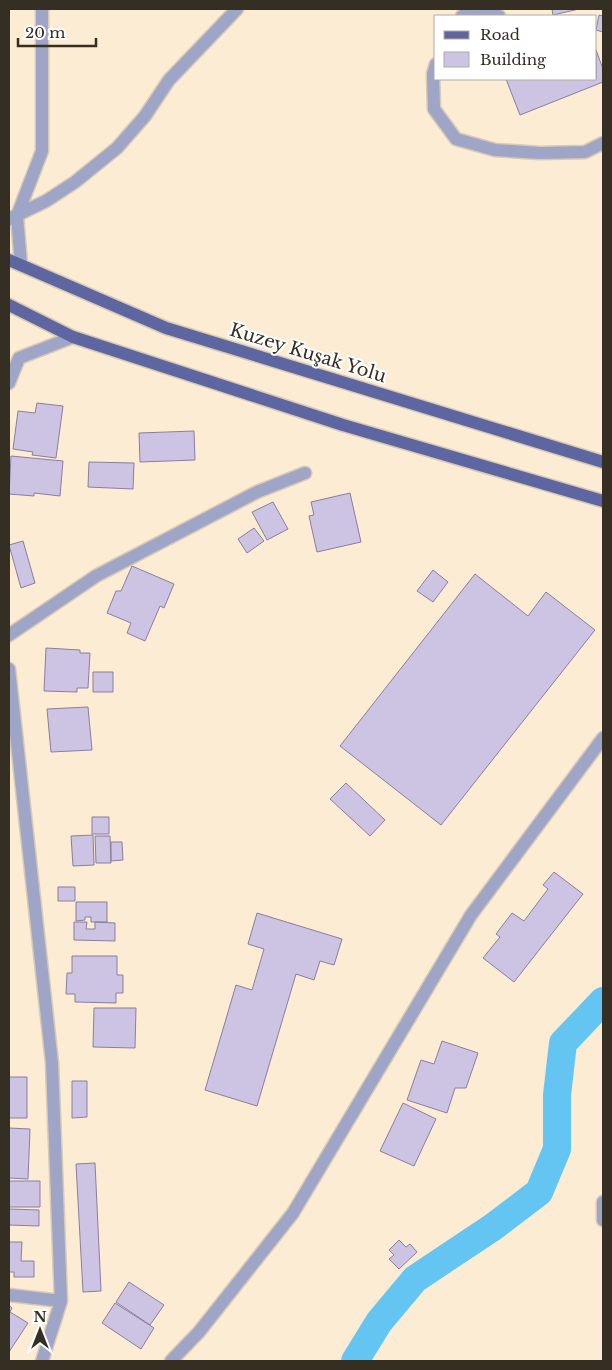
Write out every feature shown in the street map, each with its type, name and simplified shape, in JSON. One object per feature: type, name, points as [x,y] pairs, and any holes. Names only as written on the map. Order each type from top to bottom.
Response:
[{"type":"main road","name":"Kuzey Kuşak Yolu","points":[[9,260],[166,328],[603,462]]},
{"type":"main road","points":[[9,305],[73,337],[343,424],[603,502]]},
{"type":"street","points":[[21,265],[13,218],[42,151],[42,9]]},
{"type":"street","points":[[13,218],[46,201],[75,182],[117,148],[145,116],[169,80],[237,9]]},
{"type":"street","points":[[478,9],[496,15]]},
{"type":"street","points":[[434,71],[434,109],[456,139],[495,150],[540,153],[584,152],[603,143]]},
{"type":"street","points":[[9,383],[14,358],[73,337]]},
{"type":"street","points":[[9,635],[96,576],[257,492],[305,473]]},
{"type":"street","points":[[9,669],[52,1063],[61,1301],[42,1361]]},
{"type":"street","points":[[171,1361],[199,1332],[293,1213],[471,915],[603,738]]},
{"type":"street","points":[[603,1202],[603,1220]]},
{"type":"street","points":[[9,1295],[61,1301]]},
{"type":"building","points":[[552,9],[579,9],[553,15]]},
{"type":"building","points":[[599,15],[603,16],[603,32],[597,30]]},
{"type":"building","points":[[597,53],[603,69],[603,82],[520,115],[506,80],[597,80]]},
{"type":"building","points":[[37,403],[63,406],[56,458],[32,455],[33,452],[13,449],[18,411],[35,413]]},
{"type":"building","points":[[194,431],[195,460],[140,462],[139,433]]},
{"type":"building","points":[[11,456],[63,461],[60,496],[34,493],[34,496],[9,494]]},
{"type":"building","points":[[89,462],[134,463],[133,489],[88,487]]},
{"type":"building","points":[[350,493],[361,542],[317,552],[309,516],[314,515],[311,502]]},
{"type":"building","points":[[273,502],[288,529],[267,540],[252,512]]},
{"type":"building","points":[[254,528],[264,541],[247,553],[238,539]]},
{"type":"building","points":[[23,541],[35,583],[21,588],[9,545]]},
{"type":"building","points":[[132,566],[174,584],[164,608],[160,606],[145,641],[127,633],[131,623],[107,613],[116,591],[121,591]]},
{"type":"building","points":[[433,570],[448,582],[433,602],[417,591]]},
{"type":"building","points":[[475,574],[528,616],[546,592],[595,630],[441,825],[340,746]]},
{"type":"building","points":[[46,648],[80,650],[80,653],[90,653],[88,688],[77,688],[77,692],[44,691]]},
{"type":"building","points":[[93,672],[113,672],[113,692],[93,692]]},
{"type":"building","points":[[88,707],[92,750],[51,752],[47,709]]},
{"type":"building","points":[[346,783],[385,820],[370,836],[330,799]]},
{"type":"building","points":[[92,817],[109,817],[109,834],[92,834]]},
{"type":"building","points":[[93,835],[94,865],[73,866],[71,836]]},
{"type":"building","points":[[95,836],[110,836],[111,863],[96,863]]},
{"type":"building","points":[[111,842],[122,842],[123,860],[111,861]]},
{"type":"building","points":[[554,872],[583,894],[514,982],[483,958],[500,937],[496,934],[512,913],[524,921],[548,889],[543,885]]},
{"type":"building","points":[[58,887],[75,887],[75,901],[58,901]]},
{"type":"building","points":[[76,902],[107,902],[107,922],[91,922],[91,917],[85,917],[85,920],[76,921]]},
{"type":"building","points":[[257,913],[342,939],[334,965],[320,961],[314,980],[296,974],[257,1106],[205,1090],[236,985],[252,990],[264,949],[248,944]]},
{"type":"building","points":[[74,922],[87,922],[86,929],[95,929],[95,922],[115,923],[115,941],[74,940]]},
{"type":"building","points":[[72,956],[117,956],[117,975],[123,975],[123,993],[116,993],[116,1003],[75,1002],[75,994],[66,994],[67,973],[72,973]]},
{"type":"building","points":[[94,1008],[136,1008],[135,1048],[93,1047]]},
{"type":"building","points":[[442,1041],[478,1053],[466,1088],[455,1088],[447,1113],[407,1100],[421,1060],[434,1064]]},
{"type":"building","points":[[9,1077],[27,1077],[27,1118],[9,1118]]},
{"type":"building","points":[[72,1081],[87,1081],[87,1117],[72,1118]]},
{"type":"building","points":[[403,1103],[436,1119],[414,1166],[380,1151]]},
{"type":"building","points":[[9,1128],[30,1129],[28,1179],[9,1178]]},
{"type":"building","points":[[95,1163],[101,1291],[83,1292],[76,1164]]},
{"type":"building","points":[[9,1181],[40,1181],[40,1207],[9,1207]]},
{"type":"building","points":[[9,1209],[39,1210],[39,1226],[9,1225]]},
{"type":"building","points":[[399,1240],[406,1247],[410,1244],[417,1252],[399,1269],[389,1259],[394,1255],[389,1250]]},
{"type":"building","points":[[9,1242],[22,1242],[21,1261],[34,1261],[34,1277],[14,1277],[14,1272],[9,1272]]},
{"type":"building","points":[[129,1282],[164,1305],[150,1325],[116,1302]]},
{"type":"building","points":[[115,1303],[154,1328],[141,1349],[102,1323]]},
{"type":"building","points":[[9,1305],[12,1308],[10,1312],[28,1323],[9,1352]]},
{"type":"waterway","points":[[355,1361],[379,1322],[415,1279],[493,1227],[539,1192],[557,1149],[557,1095],[563,1043],[603,1001]]}]
